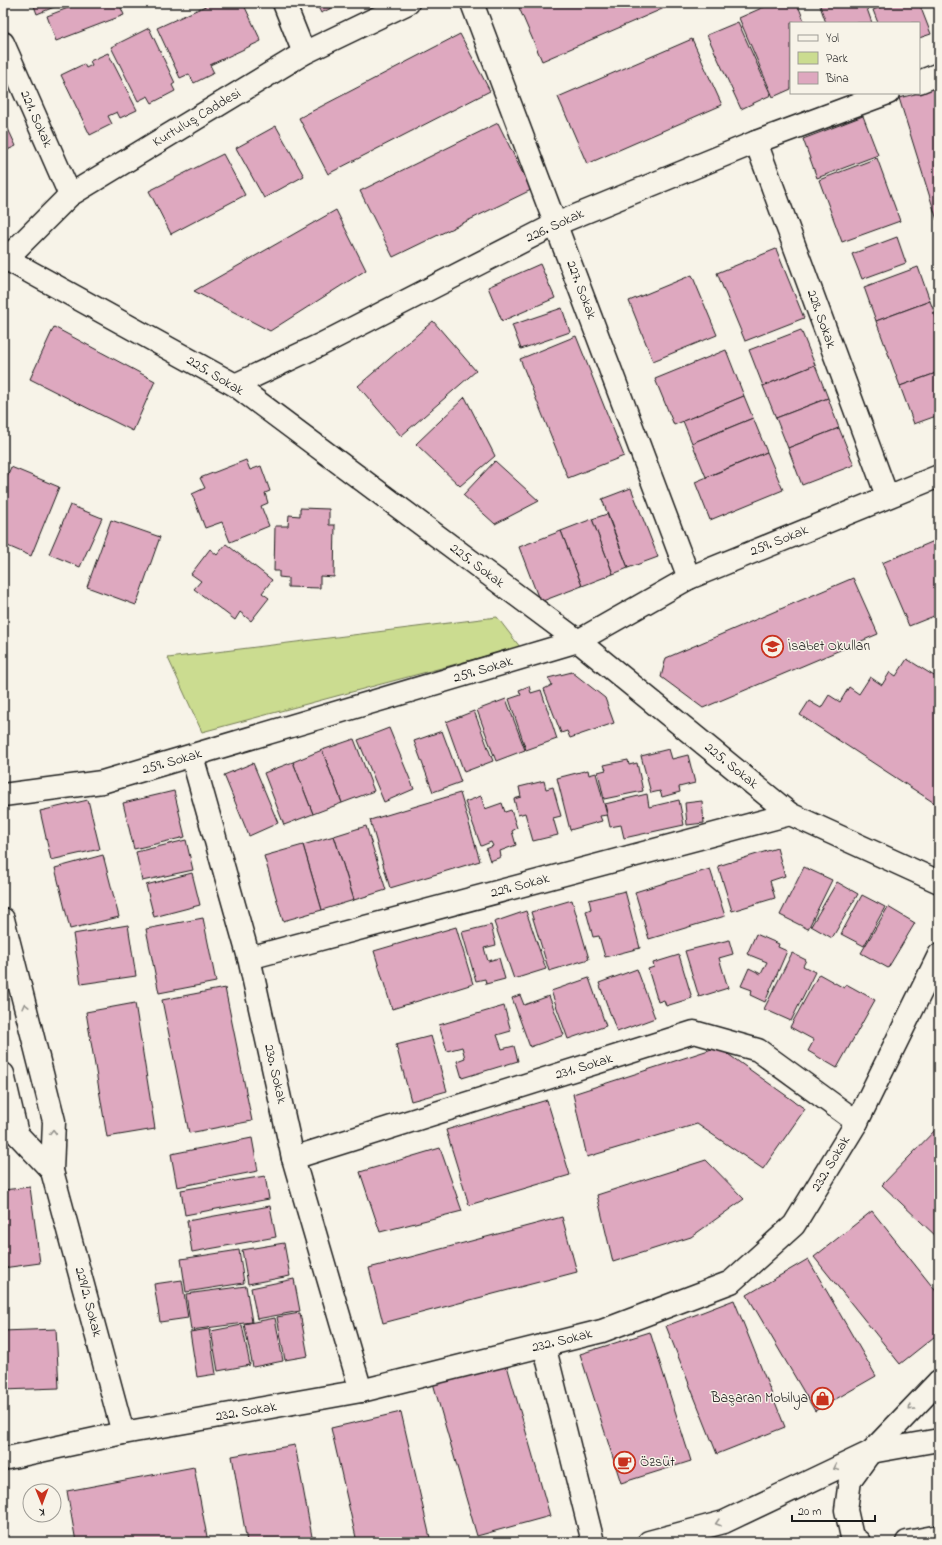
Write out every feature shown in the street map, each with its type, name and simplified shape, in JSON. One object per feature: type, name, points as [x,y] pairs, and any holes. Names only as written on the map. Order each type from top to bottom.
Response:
[{"type":"street","points":[[284,3],[304,53]]},
{"type":"street","name":"Kurtuluş Caddesi","points":[[4,263],[70,195],[304,53],[408,3]]},
{"type":"street","name":"227. Sokak","points":[[472,3],[689,578]]},
{"type":"street","name":"221. Sokak","points":[[3,43],[70,195]]},
{"type":"street","points":[[920,82],[939,74]]},
{"type":"street","name":"226. Sokak","points":[[235,385],[322,344],[556,224],[756,142],[885,94]]},
{"type":"street","name":"228. Sokak","points":[[756,142],[887,496]]},
{"type":"street","name":"225. Sokak","points":[[4,263],[235,385],[578,642],[790,814],[939,882]]},
{"type":"street","name":"259. Sokak","points":[[3,795],[102,782],[578,642],[689,578],[939,476]]},
{"type":"street","name":"230. Sokak","points":[[192,756],[249,958],[293,1158],[361,1392]]},
{"type":"street","name":"229. Sokak","points":[[249,958],[790,814]]},
{"type":"street","points":[[3,918],[54,1121],[52,1171]]},
{"type":"street","name":"232. Sokak","points":[[3,1459],[123,1433],[361,1392],[602,1331],[731,1282],[794,1225],[857,1122],[939,955]]},
{"type":"street","name":"231. Sokak","points":[[293,1158],[694,1032],[758,1050],[857,1122]]},
{"type":"street","points":[[3,1074],[17,1134],[52,1171]]},
{"type":"street","name":"229/2. Sokak","points":[[52,1171],[123,1433]]},
{"type":"street","points":[[544,1346],[593,1542]]},
{"type":"street","points":[[859,1542],[852,1537],[846,1510],[850,1480],[871,1452],[939,1381]]},
{"type":"street","points":[[649,1542],[724,1522],[871,1452],[939,1440]]},
{"type":"street","points":[[907,1542],[939,1536]]},
{"type":"green space","points":[[497,617],[520,647],[202,732],[168,658]]},
{"type":"building","points":[[33,3],[64,3],[37,14]]},
{"type":"building","points":[[81,3],[119,3],[124,15],[56,41],[47,16]]},
{"type":"building","points":[[212,3],[243,3],[261,41],[210,65],[214,73],[194,83],[189,74],[180,78],[157,28]]},
{"type":"building","points":[[316,3],[342,3],[321,13]]},
{"type":"building","points":[[517,3],[676,3],[542,61]]},
{"type":"building","points":[[773,3],[797,3],[805,22],[790,22],[790,89],[773,97],[739,18]]},
{"type":"building","points":[[819,3],[865,3],[872,22],[826,22]]},
{"type":"building","points":[[879,3],[919,3],[931,34],[920,38],[920,22],[878,22],[873,10],[881,7]]},
{"type":"building","points":[[738,22],[771,95],[741,109],[707,35]]},
{"type":"building","points":[[149,28],[175,83],[172,85],[175,91],[152,103],[148,96],[138,101],[111,47]]},
{"type":"building","points":[[460,34],[490,91],[328,174],[299,118]]},
{"type":"building","points":[[692,39],[722,105],[587,164],[558,97]]},
{"type":"building","points":[[108,53],[137,110],[120,118],[117,112],[108,116],[112,124],[90,135],[61,75],[84,64],[86,68],[92,65],[90,61]]},
{"type":"building","points":[[939,85],[939,219],[937,220],[899,98],[920,94],[920,91]]},
{"type":"building","points":[[863,116],[878,155],[817,178],[803,139]]},
{"type":"building","points":[[3,118],[16,146],[3,152]]},
{"type":"building","points":[[498,123],[531,190],[393,257],[360,191]]},
{"type":"building","points":[[276,126],[304,176],[264,198],[236,148]]},
{"type":"building","points":[[223,154],[245,195],[171,234],[149,191]]},
{"type":"building","points":[[877,158],[900,221],[842,242],[819,180]]},
{"type":"building","points":[[336,210],[366,270],[270,331],[194,291]]},
{"type":"building","points":[[897,237],[906,263],[862,279],[852,254]]},
{"type":"building","points":[[776,249],[804,318],[745,341],[717,273]]},
{"type":"building","points":[[540,264],[555,298],[502,321],[488,287]]},
{"type":"building","points":[[918,267],[930,301],[876,321],[864,287]]},
{"type":"building","points":[[692,275],[717,335],[653,361],[629,301]]},
{"type":"building","points":[[930,301],[939,325],[939,372],[900,386],[876,321]]},
{"type":"building","points":[[562,308],[570,332],[521,349],[512,325]]},
{"type":"building","points":[[433,321],[476,371],[401,436],[358,386]]},
{"type":"building","points":[[54,327],[155,381],[133,431],[30,379]]},
{"type":"building","points":[[801,330],[815,365],[763,386],[749,350]]},
{"type":"building","points":[[576,336],[624,456],[568,478],[520,359]]},
{"type":"building","points":[[726,350],[744,396],[674,425],[655,379]]},
{"type":"building","points":[[815,365],[828,398],[776,418],[763,386]]},
{"type":"building","points":[[939,372],[939,415],[914,424],[900,386]]},
{"type":"building","points":[[744,396],[753,418],[692,443],[683,421]]},
{"type":"building","points":[[465,397],[495,456],[460,486],[416,444]]},
{"type":"building","points":[[828,398],[839,428],[788,448],[776,418]]},
{"type":"building","points":[[753,418],[767,452],[706,477],[692,443]]},
{"type":"building","points":[[839,428],[854,465],[802,485],[788,448]]},
{"type":"building","points":[[767,452],[783,490],[710,520],[695,482]]},
{"type":"building","points":[[246,460],[250,470],[261,466],[270,491],[265,493],[268,503],[261,506],[269,526],[230,542],[222,522],[205,528],[192,494],[205,488],[200,478]]},
{"type":"building","points":[[495,461],[539,501],[495,524],[463,495]]},
{"type":"building","points":[[11,467],[59,487],[31,556],[3,544],[3,486]]},
{"type":"building","points":[[631,488],[658,557],[628,568],[602,499]]},
{"type":"building","points":[[70,505],[102,518],[80,567],[49,554]]},
{"type":"building","points":[[300,508],[329,509],[329,525],[335,525],[334,577],[320,576],[320,588],[288,587],[288,578],[279,577],[279,571],[274,571],[275,526],[288,526],[289,515],[300,516]]},
{"type":"building","points":[[607,514],[628,568],[613,574],[592,519]]},
{"type":"building","points":[[592,519],[613,574],[582,586],[561,531]]},
{"type":"building","points":[[111,520],[160,537],[136,605],[87,587]]},
{"type":"building","points":[[561,531],[582,586],[540,602],[519,547]]},
{"type":"building","points":[[939,539],[939,614],[909,626],[882,563]]},
{"type":"building","points":[[226,544],[272,580],[262,593],[269,598],[251,621],[240,612],[235,620],[194,589],[201,581],[191,574],[210,549],[217,555]]},
{"type":"building","name":"İsabet Okulları","points":[[853,578],[878,634],[703,708],[661,677],[666,658]]},
{"type":"building","points":[[907,659],[939,679],[939,806],[800,715],[809,701],[821,708],[829,695],[840,702],[849,687],[859,694],[870,677],[882,685],[890,672],[896,676]]},
{"type":"building","points":[[572,672],[605,698],[614,723],[570,738],[567,731],[561,733],[544,689],[552,685],[548,678]]},
{"type":"building","points":[[529,686],[531,693],[541,690],[557,739],[526,750],[509,699],[521,695],[519,690]]},
{"type":"building","points":[[506,699],[525,750],[496,761],[477,710]]},
{"type":"building","points":[[474,711],[493,761],[464,772],[446,722]]},
{"type":"building","points":[[389,728],[414,789],[384,802],[358,740]]},
{"type":"building","points":[[442,731],[461,782],[433,792],[414,741]]},
{"type":"building","points":[[354,739],[374,791],[342,803],[322,750]]},
{"type":"building","points":[[669,749],[672,759],[688,755],[695,783],[679,787],[680,792],[662,797],[660,791],[651,793],[641,756]]},
{"type":"building","points":[[322,750],[342,803],[313,814],[293,762]]},
{"type":"building","points":[[628,760],[629,765],[637,763],[643,791],[604,799],[598,772],[606,770],[604,765]]},
{"type":"building","points":[[293,762],[313,814],[284,825],[264,773]]},
{"type":"building","points":[[253,763],[278,823],[249,836],[224,775]]},
{"type":"building","points":[[588,770],[589,775],[596,773],[607,815],[600,816],[602,821],[570,830],[557,778]]},
{"type":"building","points":[[544,781],[546,789],[553,787],[561,816],[553,818],[558,835],[533,841],[525,813],[518,815],[514,799],[521,797],[519,787]]},
{"type":"building","points":[[174,791],[185,837],[134,849],[123,803]]},
{"type":"building","points":[[460,793],[480,861],[390,888],[370,820]]},
{"type":"building","points":[[647,794],[649,807],[679,800],[684,825],[624,838],[621,825],[610,827],[605,804]]},
{"type":"building","points":[[481,796],[485,809],[502,803],[505,812],[511,810],[517,828],[512,831],[516,845],[500,851],[501,857],[490,861],[486,849],[493,846],[491,842],[481,846],[465,802]]},
{"type":"building","points":[[88,800],[100,849],[51,860],[40,811]]},
{"type":"building","points":[[702,801],[704,823],[687,825],[685,803]]},
{"type":"building","points":[[366,826],[386,890],[354,900],[334,836]]},
{"type":"building","points":[[334,836],[354,900],[322,910],[303,845]]},
{"type":"building","points":[[186,840],[193,870],[142,881],[136,852]]},
{"type":"building","points":[[303,845],[322,910],[283,921],[264,856]]},
{"type":"building","points":[[777,848],[785,876],[770,881],[775,898],[732,911],[718,866]]},
{"type":"building","points":[[103,855],[119,917],[70,929],[55,868]]},
{"type":"building","points":[[804,867],[832,880],[808,929],[780,915]]},
{"type":"building","points":[[710,869],[725,916],[649,939],[635,892]]},
{"type":"building","points":[[192,873],[200,905],[154,917],[146,885]]},
{"type":"building","points":[[837,882],[858,894],[832,938],[811,926]]},
{"type":"building","points":[[625,891],[640,948],[605,957],[599,936],[593,937],[586,911],[591,909],[589,900]]},
{"type":"building","points":[[862,895],[885,907],[864,946],[841,934]]},
{"type":"building","points":[[572,900],[589,959],[549,971],[531,912]]},
{"type":"building","points":[[888,907],[915,923],[888,968],[861,953]]},
{"type":"building","points":[[526,911],[546,969],[514,979],[494,922]]},
{"type":"building","points":[[203,918],[216,982],[159,993],[146,929]]},
{"type":"building","points":[[128,925],[136,976],[81,984],[73,934]]},
{"type":"building","points":[[491,925],[496,945],[484,948],[488,961],[499,958],[505,979],[486,984],[485,979],[476,981],[462,932]]},
{"type":"building","points":[[456,927],[473,984],[392,1009],[374,951]]},
{"type":"building","points":[[756,934],[779,944],[778,947],[787,951],[765,1002],[750,995],[752,990],[741,986],[749,968],[761,974],[767,962],[747,954]]},
{"type":"building","points":[[729,940],[733,954],[719,958],[728,988],[699,997],[685,951]]},
{"type":"building","points":[[792,953],[806,960],[803,966],[815,972],[791,1021],[764,1009]]},
{"type":"building","points":[[679,955],[692,998],[666,1006],[664,1000],[658,1002],[648,969],[654,967],[653,963]]},
{"type":"building","points":[[637,969],[655,1018],[617,1032],[599,983]]},
{"type":"building","points":[[819,974],[844,988],[846,984],[875,1000],[837,1068],[808,1051],[814,1040],[790,1027]]},
{"type":"building","points":[[589,978],[606,1026],[568,1039],[551,991]]},
{"type":"building","points":[[225,988],[252,1121],[189,1133],[162,1000]]},
{"type":"building","points":[[520,995],[524,1005],[549,996],[564,1035],[530,1047],[512,998]]},
{"type":"building","points":[[135,1003],[155,1129],[107,1137],[86,1012]]},
{"type":"building","points":[[504,1006],[511,1031],[497,1035],[502,1049],[514,1046],[518,1061],[462,1078],[457,1061],[465,1058],[462,1047],[447,1051],[439,1025]]},
{"type":"building","points":[[431,1036],[447,1091],[411,1101],[396,1045]]},
{"type":"building","points":[[718,1047],[805,1109],[763,1169],[697,1124],[587,1157],[573,1094]]},
{"type":"building","points":[[547,1100],[570,1175],[469,1205],[446,1130]]},
{"type":"building","points":[[939,1126],[939,1239],[882,1185]]},
{"type":"building","points":[[252,1138],[258,1171],[177,1187],[171,1154]]},
{"type":"building","points":[[440,1148],[462,1211],[380,1232],[360,1172]]},
{"type":"building","points":[[706,1160],[744,1199],[691,1237],[613,1262],[597,1195]]},
{"type":"building","points":[[265,1176],[269,1199],[185,1215],[181,1190]]},
{"type":"building","points":[[30,1187],[40,1263],[3,1268],[3,1190]]},
{"type":"building","points":[[270,1206],[276,1237],[192,1252],[187,1221]]},
{"type":"building","points":[[872,1211],[939,1295],[939,1333],[900,1364],[814,1257]]},
{"type":"building","points":[[562,1217],[577,1272],[383,1323],[369,1268]]},
{"type":"building","points":[[284,1243],[290,1276],[248,1284],[242,1250]]},
{"type":"building","points":[[239,1250],[244,1283],[186,1292],[181,1259]]},
{"type":"building","points":[[808,1259],[876,1376],[815,1411],[747,1295]]},
{"type":"building","points":[[294,1279],[300,1311],[257,1319],[251,1288]]},
{"type":"building","points":[[182,1280],[188,1318],[160,1322],[154,1284]]},
{"type":"building","points":[[246,1286],[252,1322],[191,1330],[186,1294]]},
{"type":"building","points":[[734,1300],[785,1427],[717,1454],[666,1326]]},
{"type":"building","points":[[300,1313],[308,1356],[285,1360],[277,1317]]},
{"type":"building","points":[[275,1318],[283,1361],[253,1367],[244,1324]]},
{"type":"building","points":[[242,1325],[250,1365],[218,1371],[211,1331]]},
{"type":"building","points":[[56,1329],[59,1388],[3,1390],[3,1331]]},
{"type":"building","points":[[209,1329],[216,1374],[197,1377],[190,1332]]},
{"type":"building","points":[[650,1332],[691,1461],[621,1483],[580,1354]]},
{"type":"building","points":[[506,1362],[550,1516],[477,1536],[433,1383]]},
{"type":"building","points":[[401,1412],[431,1542],[357,1542],[331,1428]]},
{"type":"building","points":[[295,1445],[313,1542],[247,1542],[232,1456]]},
{"type":"building","points":[[194,1467],[208,1542],[76,1542],[67,1491]]},
{"type":"place","name":"İsabet Okulları","points":[[772,646]]},
{"type":"place","name":"Başaran Mobilya","points":[[823,1398]]},
{"type":"place","name":"Özsüt","points":[[625,1462]]}]
